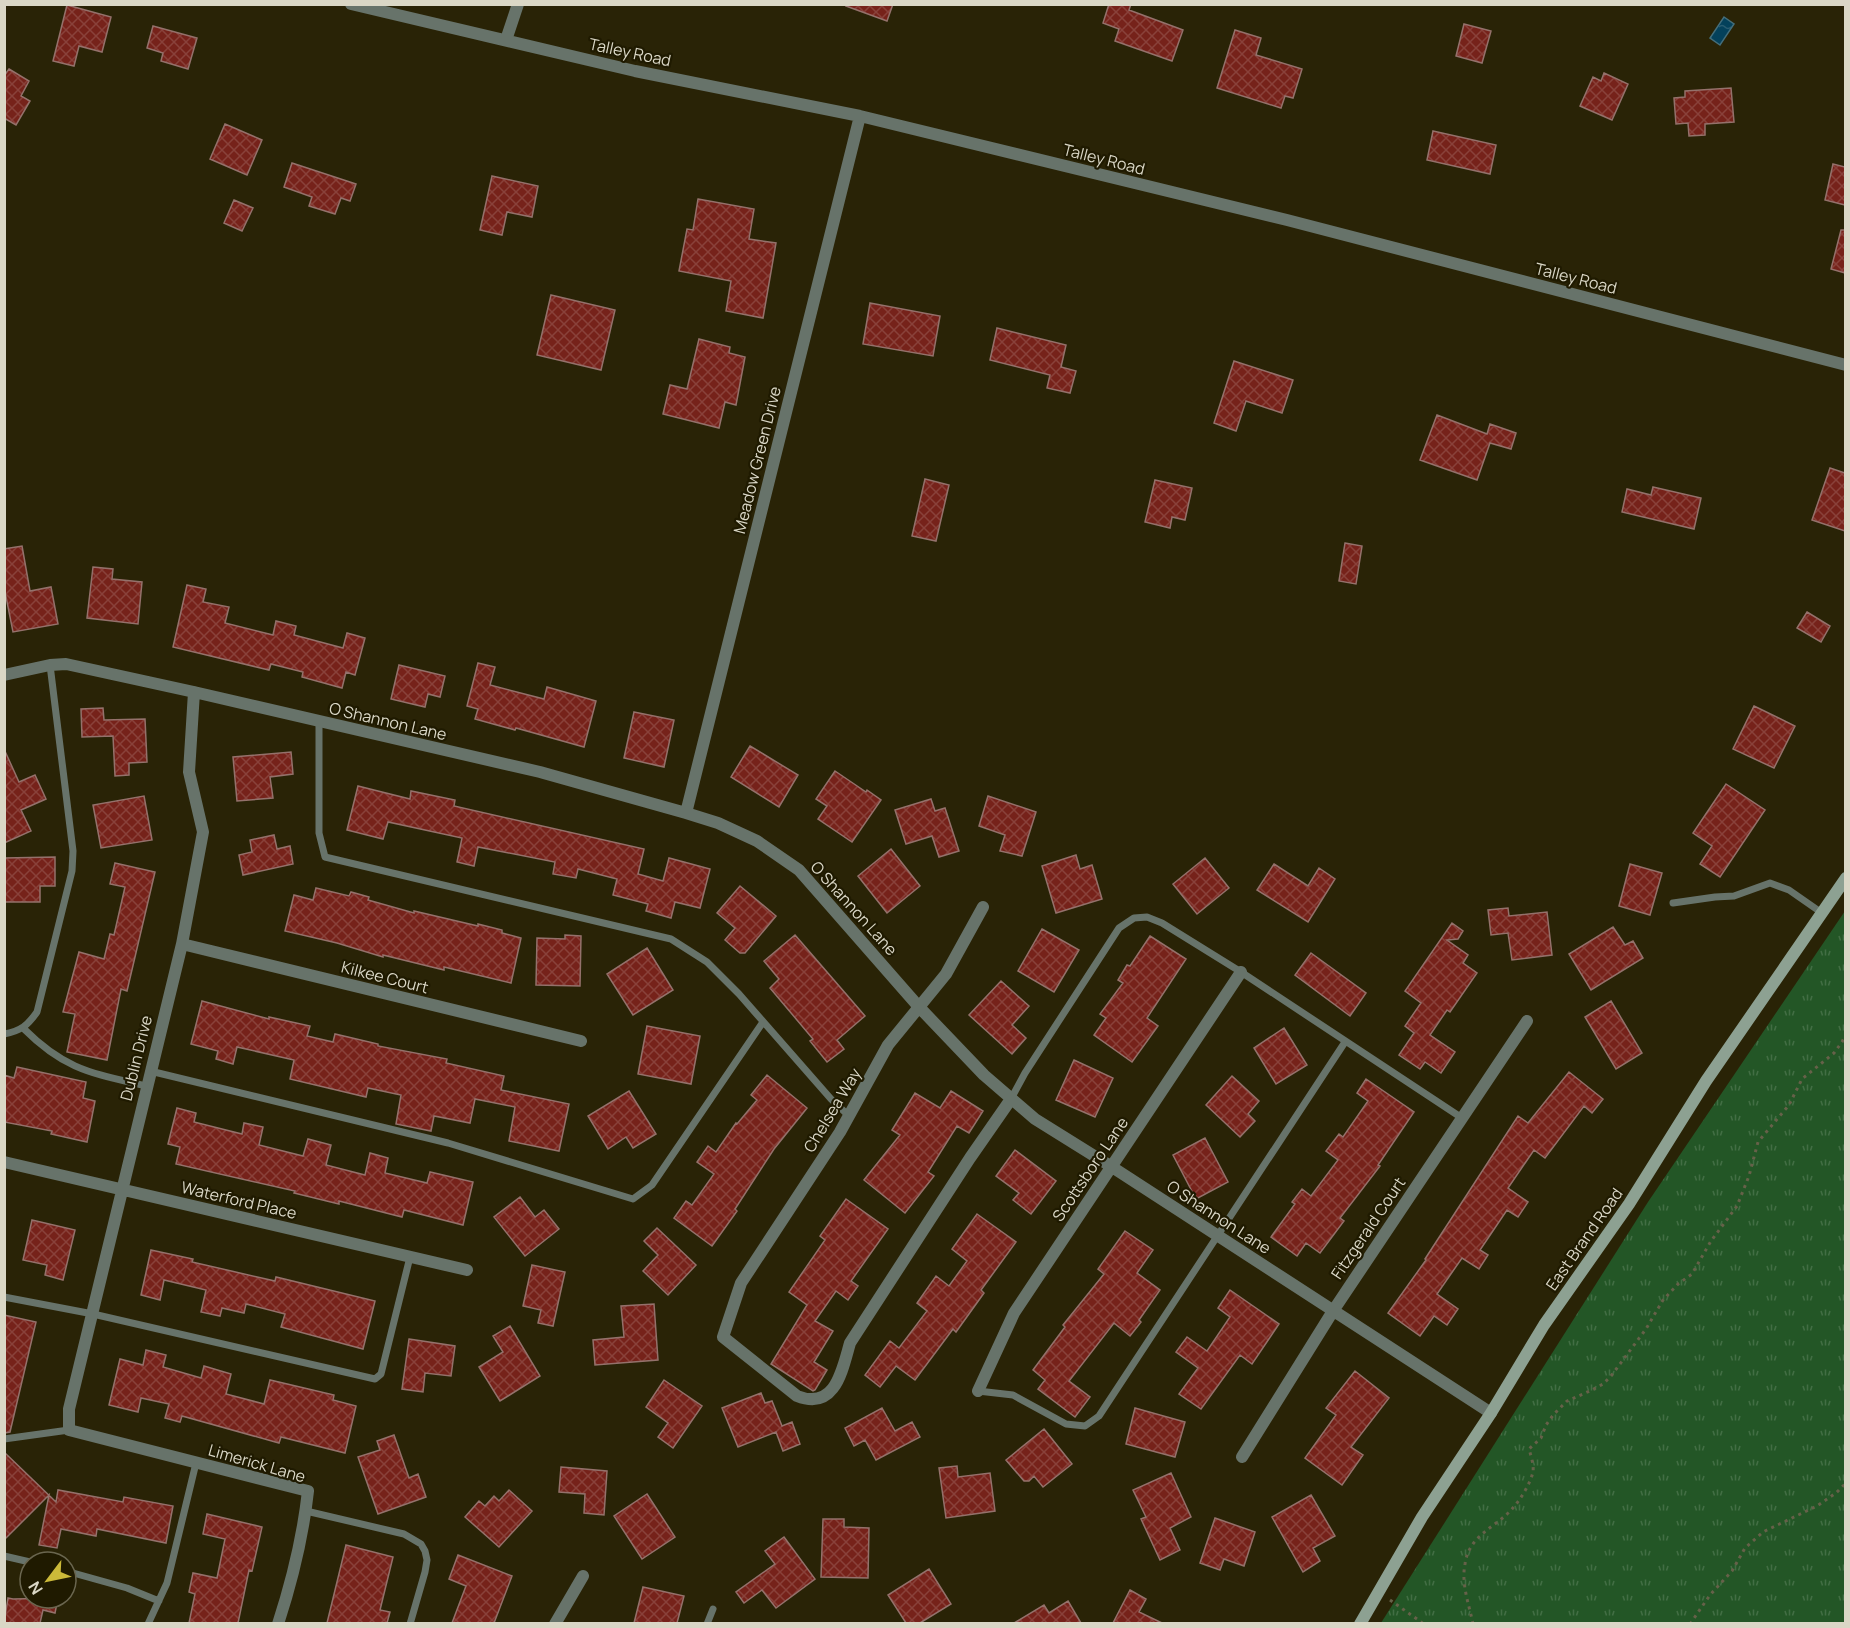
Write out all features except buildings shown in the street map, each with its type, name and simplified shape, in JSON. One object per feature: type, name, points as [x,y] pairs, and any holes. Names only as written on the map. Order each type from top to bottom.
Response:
[{"type":"main road","name":"East Brand Road","points":[[1360,1623],[1422,1517],[1491,1413],[1544,1325],[1629,1204],[1706,1081],[1845,878]]},
{"type":"street","name":"Talley Road","points":[[351,4],[635,71],[860,116],[1287,220],[1845,365]]},
{"type":"street","points":[[506,40],[518,4]]},
{"type":"street","name":"Meadow Green Drive","points":[[686,813],[860,116]]},
{"type":"street","name":"O Shannon Lane","points":[[4,675],[50,665],[66,664],[194,692],[540,772],[718,823],[757,841],[800,870],[919,1007],[984,1075],[1035,1119],[1491,1413]]},
{"type":"street","name":"Dublin Drive","points":[[69,1430],[69,1409],[182,945],[203,832],[189,772],[194,692]]},
{"type":"street","name":"Chelsea Way","points":[[983,907],[946,974],[888,1045],[849,1116],[741,1283],[723,1337],[797,1396],[808,1401],[831,1392],[840,1378],[850,1343],[1011,1099]]},
{"type":"street","name":"Kilkee Court","points":[[182,945],[581,1041]]},
{"type":"street","name":"Scottsboro Lane","points":[[978,1392],[1014,1313],[1241,972]]},
{"type":"street","name":"Fitzgerald Court","points":[[1242,1457],[1333,1311],[1527,1021]]},
{"type":"street","name":"Waterford Place","points":[[4,1162],[466,1270]]},
{"type":"street","name":"Limerick Lane","points":[[69,1430],[308,1491],[306,1511]]},
{"type":"street","points":[[278,1623],[306,1511]]},
{"type":"street","points":[[555,1623],[583,1576]]},
{"type":"lane","points":[[4,1034],[23,1028],[38,1012],[72,871],[73,851],[50,665]]},
{"type":"lane","points":[[319,722],[319,833],[325,857],[671,939],[707,962],[849,1116]]},
{"type":"lane","points":[[1673,903],[1734,896],[1770,883],[1790,890],[1822,913]]},
{"type":"lane","points":[[1011,1099],[1025,1073],[1119,928],[1134,918],[1147,917],[1162,923],[1241,972],[1462,1118]]},
{"type":"lane","points":[[150,1071],[448,1143],[633,1199],[652,1185],[763,1022]]},
{"type":"lane","points":[[23,1028],[58,1059],[81,1070],[146,1086]]},
{"type":"lane","points":[[978,1392],[1013,1395],[1066,1424],[1085,1426],[1099,1416],[1345,1042]]},
{"type":"lane","points":[[4,1297],[93,1314],[375,1379],[381,1374],[410,1257]]},
{"type":"lane","points":[[4,1439],[69,1430]]},
{"type":"lane","points":[[148,1623],[168,1583],[196,1463]]},
{"type":"lane","points":[[306,1511],[404,1534],[421,1544],[427,1560],[410,1623]]},
{"type":"lane","points":[[78,1574],[127,1588],[159,1601]]},
{"type":"lane","points":[[707,1623],[713,1609]]},
{"type":"path","points":[[1473,1623],[1466,1599],[1464,1564],[1476,1539],[1512,1509],[1525,1490],[1534,1470],[1529,1449],[1541,1438],[1554,1414],[1566,1401],[1603,1384],[1611,1376],[1646,1329],[1663,1300],[1678,1284],[1692,1274],[1737,1206],[1749,1176],[1758,1142],[1789,1105],[1802,1079],[1834,1053],[1845,1034]]},
{"type":"path","points":[[1690,1623],[1710,1595],[1732,1571],[1745,1548],[1763,1532],[1817,1506],[1836,1493],[1845,1483]]},
{"type":"path","points":[[1378,1592],[1424,1623]]},
{"type":"green space","points":[[1845,911],[1845,1623],[1381,1623],[1648,1202]]},
{"type":"water","points":[[1724,17],[1734,24],[1720,45],[1710,38]]}]
